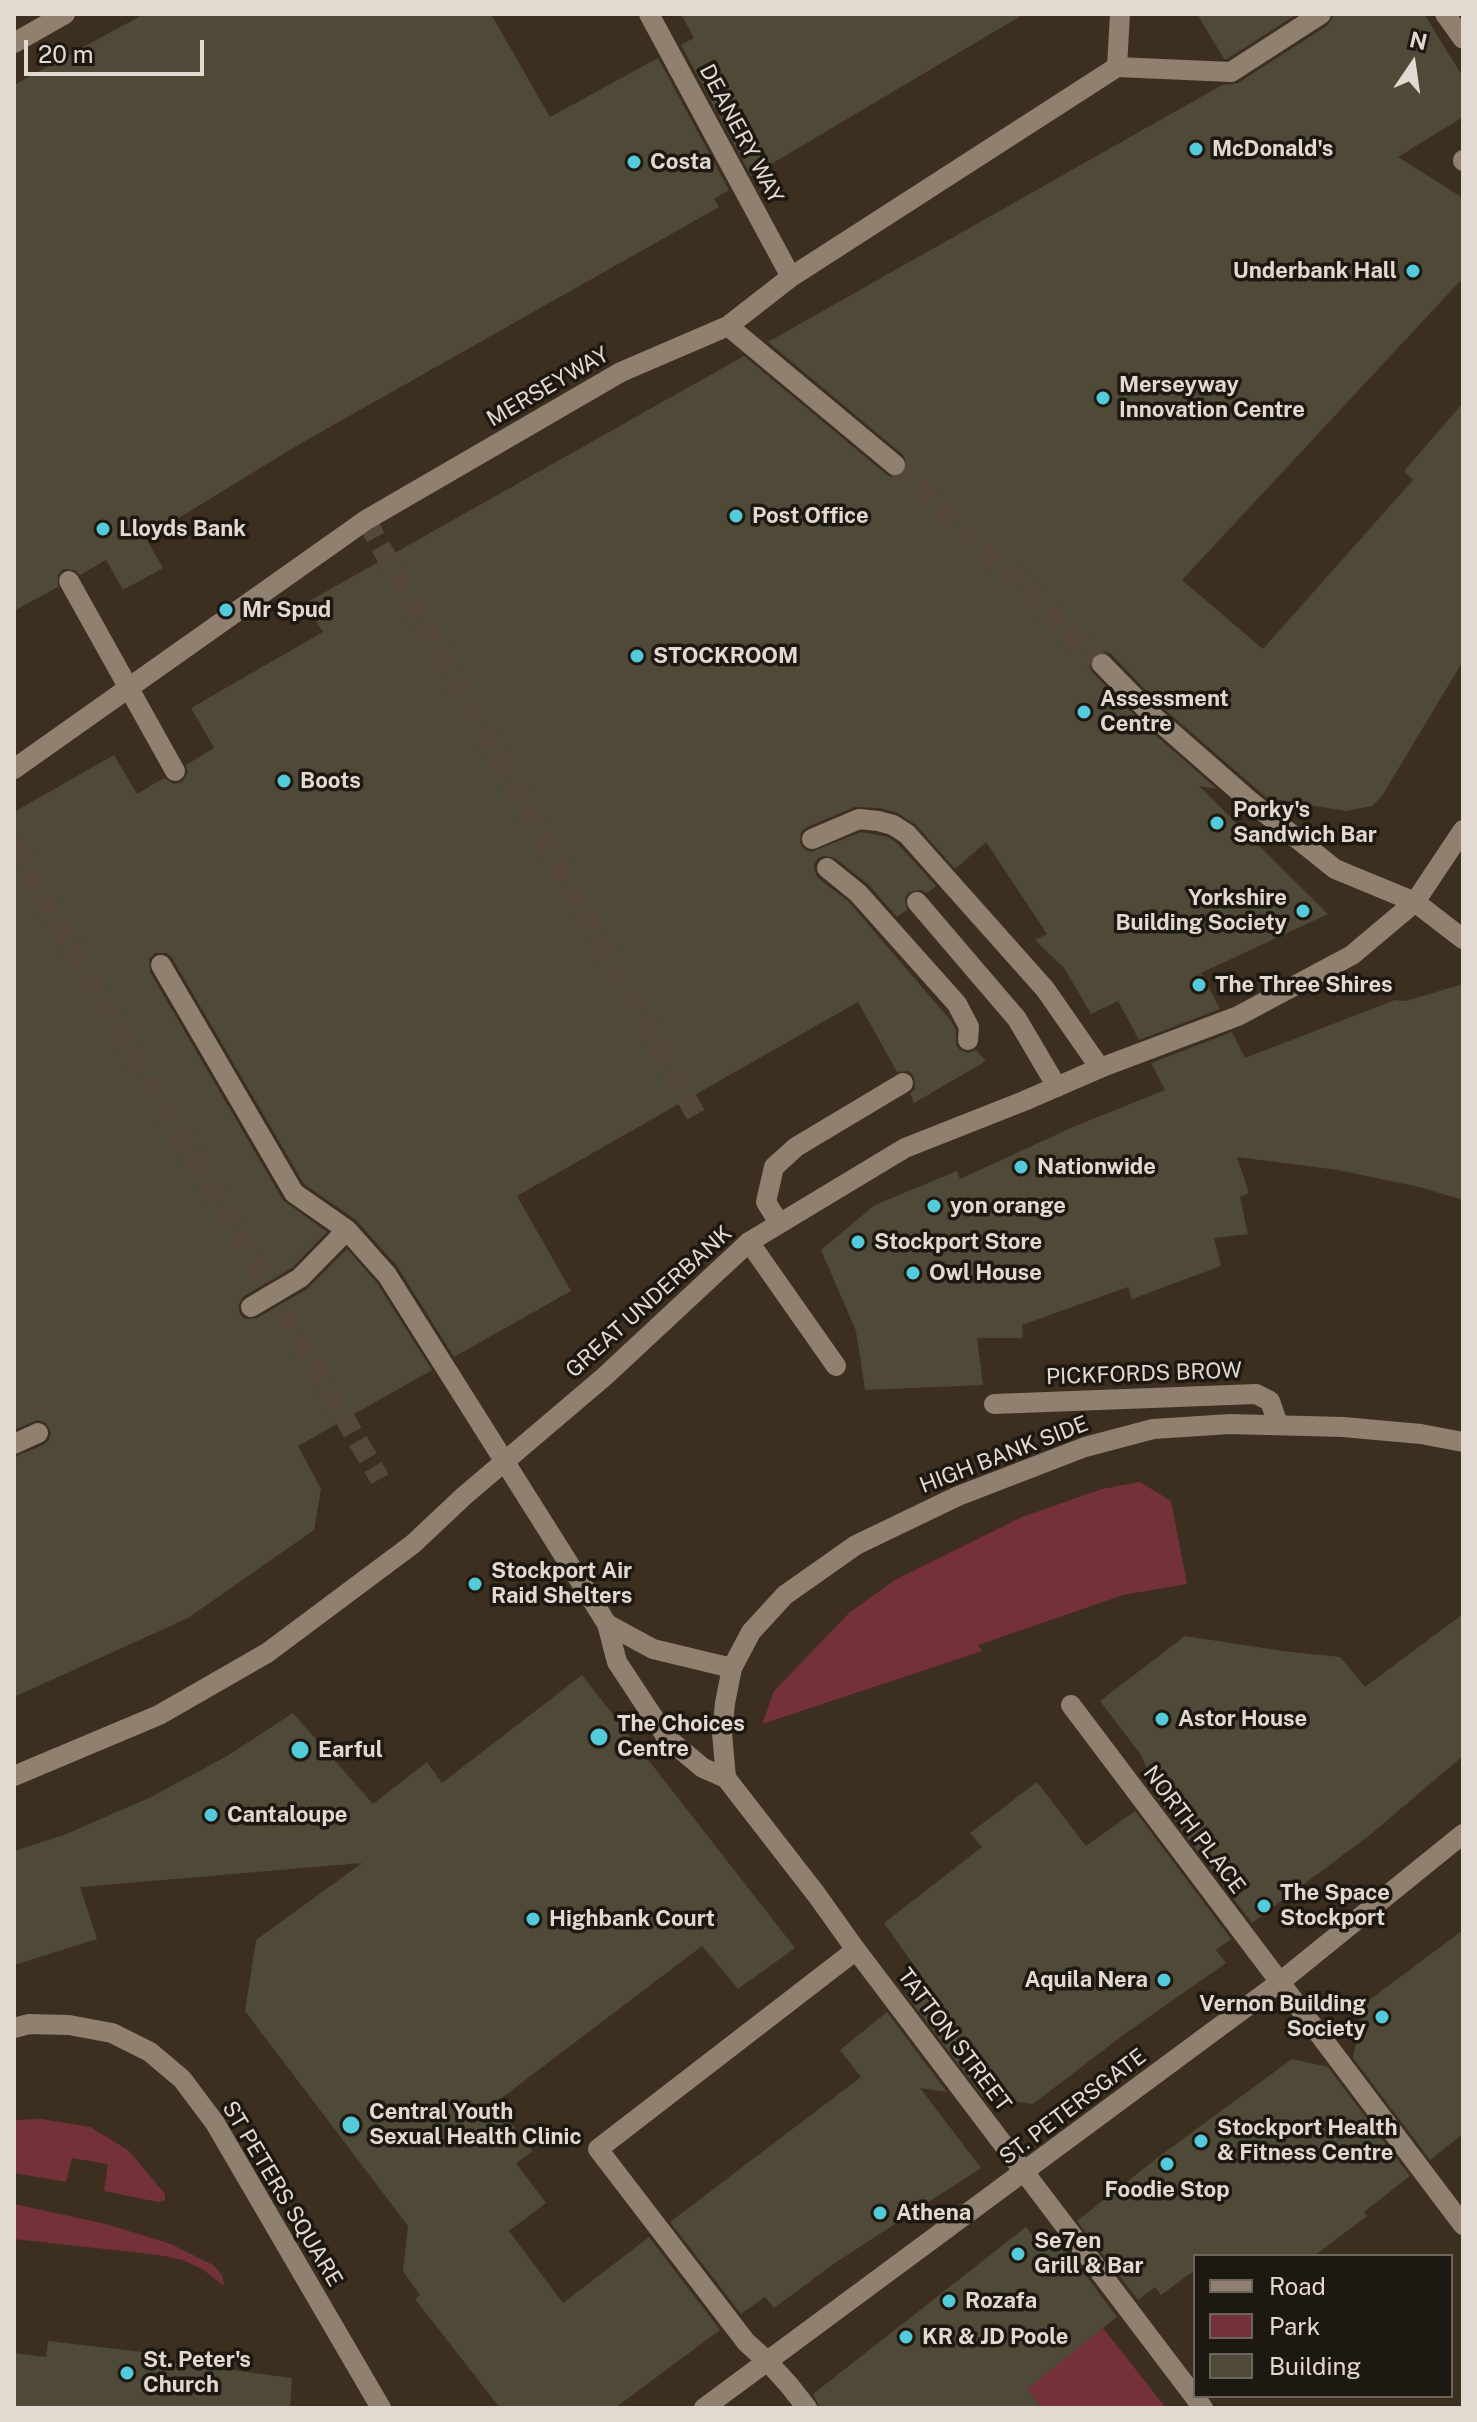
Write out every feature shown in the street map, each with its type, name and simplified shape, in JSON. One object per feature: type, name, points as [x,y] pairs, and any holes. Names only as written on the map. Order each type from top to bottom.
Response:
[{"type":"street","points":[[14,43],[65,14]]},
{"type":"street","name":"DEANERY WAY","points":[[649,14],[791,277]]},
{"type":"street","points":[[1120,14],[1117,67],[1231,72],[1321,14]]},
{"type":"street","points":[[1445,14],[1463,39]]},
{"type":"street","name":"MERSEYWAY","points":[[14,769],[366,520],[621,372],[728,326],[791,277],[1117,67]]},
{"type":"street","points":[[728,326],[895,465]]},
{"type":"street","points":[[69,581],[175,771]]},
{"type":"street","points":[[1102,664],[1166,728],[1335,869],[1415,902],[1463,939]]},
{"type":"street","points":[[812,839],[859,819],[893,825],[907,834],[1045,989],[1100,1068]]},
{"type":"street","name":"GREAT UNDERBANK","points":[[14,1776],[159,1715],[267,1653],[413,1544],[464,1496],[604,1377],[749,1242],[905,1148],[1251,1009],[1352,955],[1415,902],[1463,830]]},
{"type":"street","points":[[827,868],[858,893],[957,1004],[969,1027],[968,1040]]},
{"type":"street","points":[[917,902],[1017,1019],[1057,1087]]},
{"type":"street","points":[[161,965],[294,1193],[347,1230],[387,1275],[601,1616],[617,1662],[667,1738],[703,1768],[726,1778]]},
{"type":"street","points":[[779,1223],[766,1202],[774,1167],[796,1147],[903,1083]]},
{"type":"street","points":[[251,1307],[300,1278],[347,1230]]},
{"type":"street","points":[[749,1242],[836,1366]]},
{"type":"street","name":"PICKFORDS BROW","points":[[994,1404],[1256,1394],[1270,1401],[1278,1424]]},
{"type":"street","name":"HIGH BANK SIDE","points":[[726,1778],[722,1733],[725,1703],[732,1668],[751,1632],[785,1595],[856,1545],[958,1496],[1085,1447],[1153,1429],[1216,1424],[1278,1424],[1421,1434],[1463,1442]]},
{"type":"street","points":[[14,1444],[38,1433]]},
{"type":"street","points":[[601,1616],[653,1649],[732,1668]]},
{"type":"street","name":"NORTH PLACE","points":[[1071,1705],[1463,2225]]},
{"type":"street","name":"TATTON STREET","points":[[726,1778],[1193,2395]]},
{"type":"street","name":"ST. PETERSGATE","points":[[704,2408],[1280,1982],[1463,1834]]},
{"type":"street","points":[[807,2408],[768,2362],[746,2342],[598,2149],[856,1950]]},
{"type":"street","name":"ST PETERS SQUARE","points":[[14,2028],[29,2024],[69,2025],[112,2033],[150,2052],[182,2079],[215,2123],[381,2408]]},
{"type":"green space","points":[[1140,1482],[1171,1501],[1187,1584],[1123,1595],[978,1645],[982,1651],[762,1724],[774,1691],[850,1612],[895,1580],[1022,1517],[1102,1489]]},
{"type":"green space","points":[[41,2119],[90,2127],[128,2150],[165,2194],[165,2200],[158,2202],[104,2191],[108,2164],[72,2158],[66,2182],[14,2173],[14,2120]]},
{"type":"green space","points":[[14,2204],[106,2224],[171,2244],[213,2265],[222,2275],[224,2286],[202,2269],[183,2260],[14,2239]]},
{"type":"green space","points":[[1103,2328],[1166,2408],[1042,2408],[1022,2383]]},
{"type":"building","points":[[144,14],[491,14],[550,117],[658,58],[729,190],[714,199],[719,207],[298,445],[146,538],[163,568],[123,590],[106,560],[80,575],[75,570],[63,569],[58,575],[58,587],[14,611],[14,85]]},
{"type":"building","points":[[681,14],[1024,14],[751,176],[681,45],[694,38]]},
{"type":"building","points":[[1197,14],[1297,14],[1224,59]]},
{"type":"building","points":[[1334,14],[1424,14],[1463,77],[1463,117],[1398,157],[1463,198],[1463,278],[1182,580],[1263,649],[1413,480],[1404,471],[1463,403],[1463,661],[1382,796],[1372,806],[1346,811],[1267,798],[1163,708],[1111,654],[1098,652],[1090,660],[1089,666],[1145,726],[1217,789],[1199,786],[1328,914],[1201,973],[1220,1009],[1139,1040],[1118,1001],[1091,1014],[1064,968],[1035,940],[1047,934],[986,842],[955,869],[916,825],[896,812],[855,807],[807,827],[801,832],[800,843],[811,852],[861,832],[888,837],[936,886],[927,893],[921,890],[909,892],[905,898],[907,910],[897,917],[868,884],[835,858],[823,856],[814,865],[818,878],[849,902],[951,1021],[960,1050],[968,1053],[976,1050],[986,1061],[914,1103],[910,1094],[915,1089],[914,1077],[909,1071],[897,1072],[858,1002],[517,1196],[571,1291],[454,1357],[397,1266],[356,1220],[304,1184],[172,958],[167,953],[155,953],[149,959],[150,972],[283,1200],[327,1232],[292,1268],[244,1296],[238,1306],[240,1314],[245,1319],[257,1318],[307,1289],[347,1249],[377,1283],[432,1370],[298,1446],[321,1489],[314,1530],[188,1618],[14,1697],[14,1457],[43,1445],[51,1433],[46,1423],[38,1420],[14,1430],[14,812],[114,755],[137,794],[164,778],[174,784],[182,782],[188,772],[186,765],[214,748],[191,708],[323,632],[304,604],[744,356],[887,475],[900,477],[908,466],[903,455],[768,342],[1222,85],[1238,83],[1328,25]]},
{"type":"building","points":[[1463,984],[1463,1200],[1338,1170],[1237,1157],[1249,1193],[1240,1197],[1248,1234],[1214,1238],[1221,1266],[1132,1299],[1128,1287],[1022,1325],[1023,1338],[977,1338],[983,1385],[865,1390],[856,1331],[821,1250],[875,1205],[957,1171],[960,1179],[1073,1127],[1165,1090],[1151,1063],[1232,1032],[1245,1058],[1395,1000],[1406,1001]]},
{"type":"building","points":[[1463,1614],[1463,1756],[1371,1834],[1252,1923],[1156,1796],[1141,1755],[1100,1701],[1185,1636],[1340,1657],[1365,1687]]},
{"type":"building","points":[[582,1675],[795,1948],[738,1989],[702,1946],[495,2103],[533,2151],[516,2163],[546,2203],[509,2231],[563,2303],[649,2237],[720,2330],[615,2408],[500,2408],[415,2299],[420,2295],[403,2271],[408,2226],[245,2011],[256,1940],[362,1863],[80,1887],[97,1939],[14,1965],[14,1851],[64,1835],[151,1797],[227,1756],[293,1713],[373,1804],[427,1762],[442,1783]]},
{"type":"building","points":[[1037,1782],[1086,1846],[1135,1811],[1231,1939],[1216,1950],[1226,1963],[1126,2033],[1033,2104],[983,2097],[907,1996],[925,1981],[884,1923],[982,1847],[970,1833]]},
{"type":"building","points":[[1463,1930],[1463,2134],[1430,2160],[1353,2058],[1364,2004]]},
{"type":"building","points":[[887,2012],[947,2092],[920,2088],[981,2168],[835,2263],[774,2308],[765,2297],[741,2314],[670,2222],[861,2077],[840,2050]]},
{"type":"building","points":[[1292,2059],[1328,2067],[1410,2176],[1364,2212],[1367,2216],[1317,2254],[1193,2254],[1193,2271],[1161,2295],[1155,2287],[1138,2300],[1077,2221]]},
{"type":"building","points":[[1026,2227],[1042,2248],[1057,2237],[1117,2317],[1027,2389],[1042,2408],[820,2408],[813,2394]]},
{"type":"building","name":"St. Peter's Church","points":[[48,2341],[151,2353],[150,2359],[292,2378],[290,2408],[14,2408],[14,2353],[46,2357]]},
{"type":"tunnel","points":[[895,465],[1102,664]]},
{"type":"tunnel","points":[[366,520],[697,1117]]},
{"type":"tunnel","points":[[14,843],[48,908],[380,1479]]},
{"type":"place","name":"McDonald's","points":[[1196,149]]},
{"type":"place","name":"Costa","points":[[634,162]]},
{"type":"place","name":"Underbank Hall","points":[[1413,271]]},
{"type":"place","name":"Merseyway Innovation Centre","points":[[1103,398]]},
{"type":"place","name":"Post Office","points":[[736,516]]},
{"type":"place","name":"Lloyds Bank","points":[[103,529]]},
{"type":"place","name":"Mr Spud","points":[[226,610]]},
{"type":"place","name":"STOCKROOM","points":[[637,656]]},
{"type":"place","name":"Assessment Centre","points":[[1084,712]]},
{"type":"place","name":"Boots","points":[[284,781]]},
{"type":"place","name":"Porky's Sandwich Bar","points":[[1217,823]]},
{"type":"place","name":"Yorkshire Building Society","points":[[1303,911]]},
{"type":"place","name":"The Three Shires","points":[[1199,985]]},
{"type":"place","name":"Nationwide","points":[[1021,1167]]},
{"type":"place","name":"yon orange","points":[[934,1206]]},
{"type":"place","name":"Stockport Store","points":[[858,1242]]},
{"type":"place","name":"Owl House","points":[[913,1273]]},
{"type":"place","name":"Stockport Air Raid Shelters","points":[[475,1584]]},
{"type":"place","name":"Astor House","points":[[1162,1719]]},
{"type":"place","name":"The Choices Centre","points":[[599,1737]]},
{"type":"place","name":"Earful","points":[[300,1750]]},
{"type":"place","name":"Cantaloupe","points":[[211,1815]]},
{"type":"place","name":"The Space Stockport","points":[[1264,1906]]},
{"type":"place","name":"Highbank Court","points":[[533,1919]]},
{"type":"place","name":"Aquila Nera","points":[[1164,1980]]},
{"type":"place","name":"Vernon Building Society","points":[[1382,2017]]},
{"type":"place","name":"Central Youth Sexual Health Clinic","points":[[351,2125]]},
{"type":"place","name":"Stockport Health & Fitness Centre","points":[[1201,2141]]},
{"type":"place","name":"Foodie Stop","points":[[1167,2164]]},
{"type":"place","name":"Athena","points":[[880,2213]]},
{"type":"place","name":"Se7en Grill & Bar","points":[[1018,2254]]},
{"type":"place","name":"Rozafa","points":[[949,2301]]},
{"type":"place","name":"KR & JD Poole","points":[[906,2337]]},
{"type":"place","name":"St. Peter's Church","points":[[127,2373]]}]
